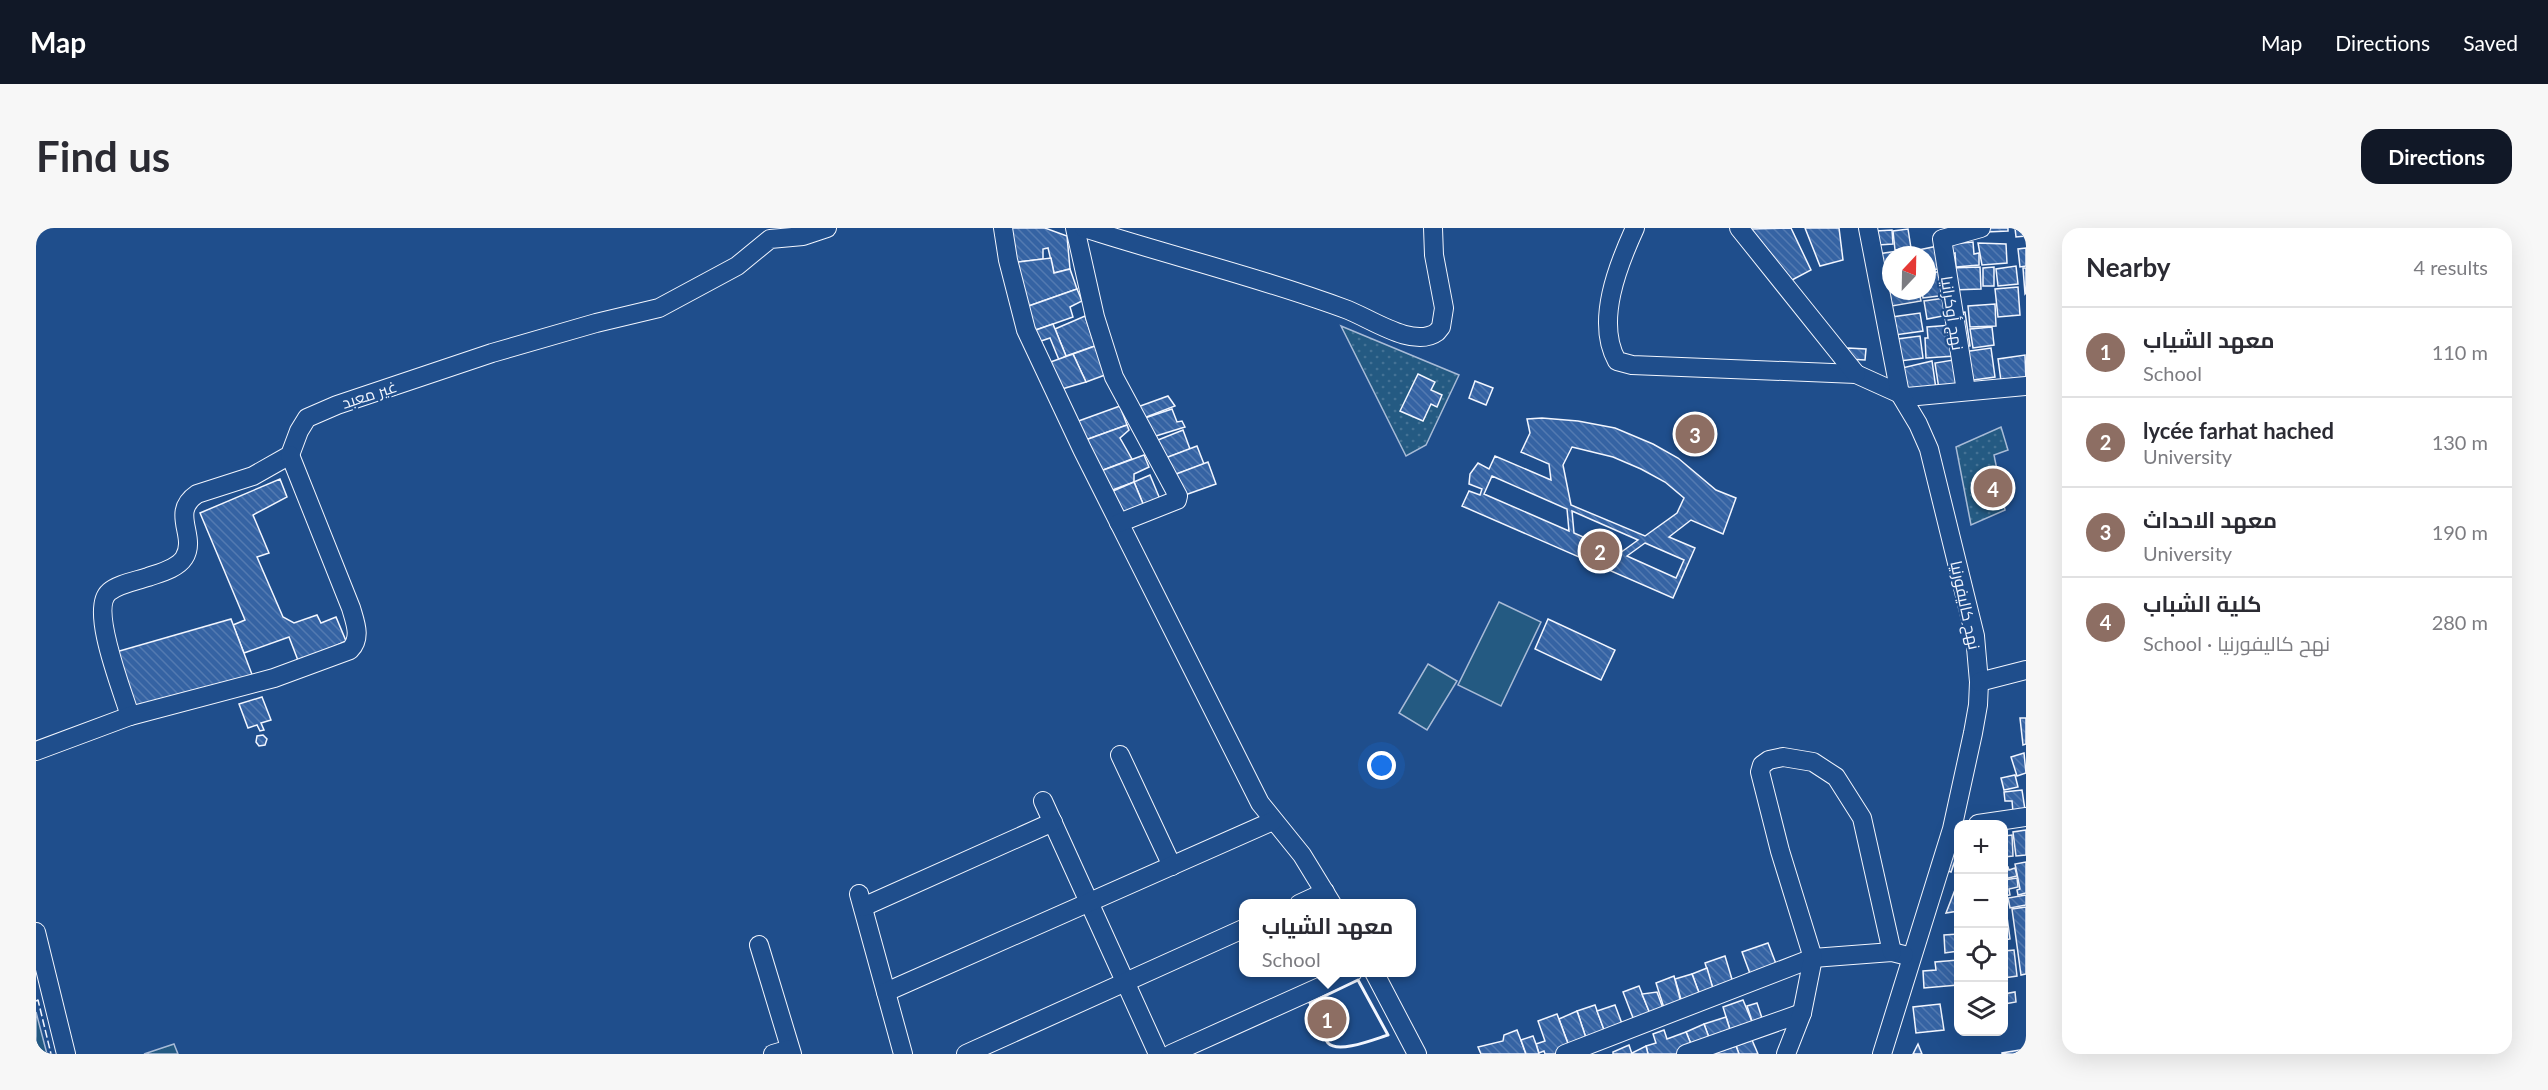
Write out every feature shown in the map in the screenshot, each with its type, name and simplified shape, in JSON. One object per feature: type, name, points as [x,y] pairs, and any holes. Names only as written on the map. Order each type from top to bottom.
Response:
[{"type":"street","name":"غير معبد","points":[[291,456],[299,431],[307,418],[337,405],[492,353],[596,323],[659,308],[737,266],[770,239],[803,236],[827,228]]},
{"type":"street","points":[[1004,228],[1010,270],[1026,330],[1119,523],[1260,803],[1273,822],[1302,855],[1328,898]]},
{"type":"street","points":[[1075,228],[1095,317],[1114,377],[1178,496],[1177,500],[1119,523]]},
{"type":"street","points":[[1084,228],[1317,299],[1399,333],[1423,339],[1437,332],[1444,316],[1434,255],[1433,228]]},
{"type":"street","points":[[1635,228],[1613,285],[1608,330],[1612,352],[1617,361],[1632,365],[1856,374],[1907,397],[2026,386]]},
{"type":"street","points":[[1739,228],[1856,374]]},
{"type":"street","name":"نهح كاليفورنيا","points":[[1868,228],[1900,394],[1918,424],[1929,449],[1975,636],[1979,682],[1973,734],[1957,820]]},
{"type":"street","name":"نهج أوكرانيا","points":[[1966,391],[1942,239],[1981,228]]},
{"type":"street","points":[[36,751],[130,716],[274,678],[350,650],[354,646],[357,630],[351,608],[291,456],[253,476],[190,499],[185,508],[187,536],[184,558],[174,567],[112,590],[104,598],[101,609],[103,627],[130,716]]},
{"type":"street","points":[[1979,682],[2026,670]]},
{"type":"street","points":[[1120,755],[1172,866]]},
{"type":"street","points":[[1786,1054],[1802,1012],[1814,958],[1780,851],[1760,772],[1762,765],[1769,760],[1783,757],[1813,762],[1836,777],[1862,818],[1892,952]]},
{"type":"street","points":[[1043,801],[1158,1054]]},
{"type":"street","points":[[2008,820],[2026,817]]},
{"type":"street","points":[[897,1053],[886,992],[861,901],[1053,822]]},
{"type":"street","points":[[886,992],[1273,822]]},
{"type":"street","name":"نهح كاليفورنيا","points":[[1882,1054],[1954,831]]},
{"type":"street","points":[[966,1054],[1239,931]]},
{"type":"street","points":[[36,932],[66,1054]]},
{"type":"street","points":[[759,945],[785,1052]]},
{"type":"street","points":[[1565,1054],[1814,958],[1892,952],[1912,957]]},
{"type":"street","points":[[1171,1054],[1342,977]]},
{"type":"street","points":[[1377,977],[1417,1054]]},
{"type":"street","points":[[1686,1054],[1802,1012]]},
{"type":"shaded area","points":[[1341,326],[1459,375],[1426,445],[1406,456]]},
{"type":"shaded area","points":[[2001,427],[2008,450],[1994,455],[2005,510],[1971,525],[1956,447]]},
{"type":"shaded area","points":[[1499,602],[1541,622],[1501,706],[1458,685]]},
{"type":"shaded area","points":[[1428,664],[1457,681],[1427,730],[1399,713]]},
{"type":"shaded area","points":[[36,1012],[47,1054],[36,1054]]},
{"type":"shaded area","points":[[174,1044],[178,1054],[144,1054]]},
{"type":"building","points":[[1009,228],[1045,228],[1067,236],[1070,269],[1054,273],[1048,248],[1043,249],[1043,259],[1010,263]]},
{"type":"building","points":[[1791,228],[1811,270],[1792,280],[1751,229]]},
{"type":"building","points":[[1805,228],[1839,228],[1843,260],[1820,266]]},
{"type":"building","points":[[1987,228],[2008,228],[2008,231],[1987,232]]},
{"type":"building","points":[[2015,228],[2026,228],[2026,236],[2016,237]]},
{"type":"building","points":[[1908,229],[1911,246],[1895,246],[1893,231]]},
{"type":"building","points":[[1892,230],[1893,244],[1878,245],[1876,231]]},
{"type":"building","points":[[1973,242],[1974,254],[1979,253],[1979,265],[1956,267],[1955,253],[1951,254],[1951,244]]},
{"type":"building","points":[[1978,243],[2006,244],[2007,263],[1982,265]]},
{"type":"building","points":[[1936,246],[1938,246],[1943,268],[1936,269]]},
{"type":"building","points":[[2026,248],[2026,266],[2020,267],[2018,249]]},
{"type":"building","points":[[1882,253],[1882,268],[1880,268],[1878,254]]},
{"type":"building","points":[[1051,258],[1054,273],[1070,269],[1077,289],[1023,308],[1010,263]]},
{"type":"building","points":[[2016,266],[2018,284],[1998,286],[1996,269]]},
{"type":"building","points":[[1980,267],[1981,289],[1952,290],[1950,268]]},
{"type":"building","points":[[1994,267],[1994,286],[1983,286],[1983,268]]},
{"type":"building","points":[[2023,268],[2026,268],[2025,294]]},
{"type":"building","points":[[1942,271],[1946,295],[1936,296],[1936,272]]},
{"type":"building","points":[[2018,287],[2020,315],[1998,317],[1995,289]]},
{"type":"building","points":[[1077,289],[1082,301],[1070,307],[1073,317],[1033,331],[1023,308]]},
{"type":"building","points":[[1945,298],[1948,315],[1927,319],[1924,301]]},
{"type":"building","points":[[1891,300],[1921,301],[1892,306]]},
{"type":"building","points":[[1995,304],[1996,326],[1970,327],[1968,306]]},
{"type":"building","points":[[1965,312],[1970,346],[1964,347],[1958,313]]},
{"type":"building","points":[[1920,313],[1923,331],[1895,335],[1892,317]]},
{"type":"building","points":[[1085,316],[1095,346],[1066,356],[1055,329]]},
{"type":"building","points":[[1053,324],[1066,356],[1059,360],[1050,338],[1038,342],[1033,331]]},
{"type":"building","points":[[1952,325],[1955,356],[1926,358],[1927,327]]},
{"type":"building","points":[[1992,327],[1994,345],[1973,348],[1970,329]]},
{"type":"building","points":[[1920,336],[1923,358],[1900,361],[1897,339]]},
{"type":"building","points":[[1095,346],[1105,375],[1086,382],[1073,354]]},
{"type":"building","points":[[1848,348],[1866,349],[1865,360],[1847,359]]},
{"type":"building","points":[[1991,348],[1995,377],[1966,381],[1963,352]]},
{"type":"building","points":[[1073,354],[1086,382],[1055,391],[1045,364]]},
{"type":"building","points":[[2025,355],[2026,381],[2001,381],[1998,359]]},
{"type":"building","points":[[1959,359],[1963,386],[1939,389],[1935,363]]},
{"type":"building","points":[[1932,361],[1936,389],[1906,394],[1902,368]]},
{"type":"building","points":[[1418,374],[1435,382],[1431,390],[1442,395],[1437,407],[1431,404],[1423,421],[1400,411]]},
{"type":"building","points":[[1475,381],[1493,388],[1486,405],[1469,398]]},
{"type":"building","points":[[1168,396],[1175,406],[1136,421],[1132,409]]},
{"type":"building","points":[[1120,406],[1127,425],[1080,442],[1073,423]]},
{"type":"building","points":[[1172,409],[1177,422],[1182,421],[1185,427],[1146,439],[1136,421]]},
{"type":"building","points":[[1527,419],[1578,421],[1615,428],[1653,444],[1678,458],[1716,490],[1736,498],[1723,534],[1691,520],[1669,537],[1695,548],[1673,598],[1462,506],[1469,491],[1480,495],[1482,489],[1469,484],[1470,474],[1478,463],[1489,469],[1495,456],[1551,480],[1549,464],[1521,452],[1530,433]],"holes":[[[1572,447],[1613,457],[1665,482],[1684,498],[1677,513],[1645,536],[1571,505],[1563,465]],[[1492,476],[1567,509],[1569,531],[1484,494]],[[1572,511],[1638,540],[1620,553],[1606,547],[1599,537],[1590,540],[1574,533]],[[1645,543],[1684,560],[1676,578],[1627,556]]]},
{"type":"building","points":[[1127,425],[1129,430],[1120,438],[1132,459],[1098,472],[1080,442]]},
{"type":"building","points":[[1183,430],[1190,449],[1155,462],[1148,444]]},
{"type":"building","points":[[1197,446],[1204,464],[1163,479],[1155,462]]},
{"type":"building","points":[[1144,455],[1149,467],[1134,474],[1134,482],[1107,492],[1098,472]]},
{"type":"building","points":[[1208,462],[1216,484],[1171,500],[1163,479]]},
{"type":"building","points":[[1150,475],[1162,504],[1146,511],[1134,482]]},
{"type":"building","points":[[280,479],[287,497],[253,515],[269,553],[257,557],[283,617],[294,623],[317,615],[321,623],[336,617],[346,641],[299,663],[289,637],[244,653],[233,625],[245,620],[200,513]]},
{"type":"building","points":[[1134,482],[1146,511],[1127,519],[1113,491]]},
{"type":"building","points":[[231,619],[256,685],[130,722],[109,654]]},
{"type":"building","points":[[1548,619],[1615,650],[1601,680],[1535,649]]},
{"type":"building","points":[[262,697],[271,720],[261,723],[264,730],[260,731],[257,725],[248,728],[239,704]]},
{"type":"building","points":[[2020,718],[2026,718],[2026,744],[2023,745]]},
{"type":"building","points":[[263,735],[267,739],[265,745],[259,746],[256,742],[257,736]]},
{"type":"building","points":[[2024,753],[2026,773],[2017,776],[2011,757]]},
{"type":"building","points":[[2015,775],[2018,787],[2004,790],[2001,778]]},
{"type":"building","points":[[2022,790],[2025,810],[2013,812],[2012,801],[2005,801],[2004,792]]},
{"type":"building","points":[[2026,830],[2026,855],[2016,856],[2013,832]]},
{"type":"building","points":[[2012,835],[2013,856],[2008,857],[2008,836]]},
{"type":"building","points":[[1953,841],[1954,863],[1951,872],[1943,869]]},
{"type":"building","points":[[2026,862],[2026,893],[2018,895],[2017,890],[2020,889],[2015,864]]},
{"type":"building","points":[[2008,867],[2009,870],[2015,868],[2017,876],[2008,878]]},
{"type":"building","points":[[2017,878],[2018,887],[2009,889],[2010,895],[2008,895],[2008,879]]},
{"type":"building","points":[[1954,892],[1954,912],[1946,913]]},
{"type":"building","points":[[2026,895],[2026,905],[2010,908],[2008,898]]},
{"type":"building","points":[[2026,907],[2026,974],[2021,975],[2012,909]]},
{"type":"building","points":[[1954,934],[1954,952],[1945,953],[1944,935]]},
{"type":"building","points":[[1768,943],[1778,969],[1752,979],[1742,952]]},
{"type":"building","points":[[2014,950],[2017,976],[2008,977],[2008,951]]},
{"type":"building","points":[[1725,956],[1734,986],[1714,992],[1705,963]]},
{"type":"building","points":[[1954,960],[1954,985],[1924,988],[1923,971],[1936,970],[1935,962]]},
{"type":"building","points":[[1707,968],[1714,992],[1701,998],[1692,974]]},
{"type":"building","points":[[1692,974],[1701,998],[1683,1006],[1675,979]]},
{"type":"building","points":[[1674,976],[1682,1006],[1665,1011],[1656,983]]},
{"type":"building","points":[[1639,986],[1651,1016],[1635,1023],[1623,992]]},
{"type":"building","points":[[1657,992],[1664,1011],[1651,1016],[1642,994]]},
{"type":"building","points":[[2015,992],[2016,1002],[2008,1003],[2008,993]]},
{"type":"building","points":[[1743,1000],[1753,1024],[1732,1036],[1723,1007]]},
{"type":"building","points":[[1757,1003],[1763,1021],[1753,1024],[1747,1006]]},
{"type":"building","points":[[1940,1004],[1944,1030],[1916,1033],[1913,1007]]},
{"type":"building","points":[[1595,1005],[1606,1035],[1587,1041],[1577,1011]]},
{"type":"building","points":[[1615,1005],[1624,1029],[1606,1035],[1597,1011]]},
{"type":"building","points":[[1577,1011],[1587,1041],[1570,1049],[1559,1019]]},
{"type":"building","points":[[1557,1014],[1570,1049],[1556,1054],[1545,1054],[1544,1051],[1539,1053],[1536,1044],[1545,1041],[1538,1021]]},
{"type":"building","points":[[1726,1017],[1732,1036],[1711,1043],[1704,1024]]},
{"type":"building","points":[[1704,1024],[1711,1043],[1694,1051],[1686,1032]]},
{"type":"building","points":[[1517,1030],[1526,1054],[1481,1054],[1478,1047],[1503,1041],[1504,1035]]},
{"type":"building","points":[[1664,1030],[1667,1039],[1686,1032],[1694,1051],[1684,1054],[1648,1054],[1646,1046],[1656,1043],[1653,1034]]},
{"type":"building","points":[[1533,1036],[1539,1054],[1526,1054],[1521,1040]]},
{"type":"building","points":[[1752,1040],[1758,1054],[1739,1054],[1736,1046]]},
{"type":"building","points":[[1918,1044],[1922,1054],[1913,1054]]},
{"type":"building","points":[[1629,1045],[1632,1054],[1613,1054],[1613,1052]]},
{"type":"building","points":[[1646,1046],[1648,1054],[1632,1054],[1632,1053]]},
{"type":"building","points":[[1736,1046],[1739,1054],[1712,1054]]},
{"type":"building","points":[[2026,1049],[2026,1054],[2002,1054],[2002,1053]]},
{"type":"fence","points":[[36,1001],[38,1000],[51,1054]]},
{"type":"wall","points":[[1358,980],[1388,1035],[1357,1045],[1333,1046],[1328,1043],[1323,1034],[1310,1003],[1358,980]]},
{"type":"place","name":"معهد الاحداث","points":[[1695,434]]},
{"type":"place","name":"كلية الشباب","points":[[1993,488]]},
{"type":"place","name":"lycée farhat hached","points":[[1600,551]]},
{"type":"place","name":"معهد الشياب","points":[[1327,1019]]}]
